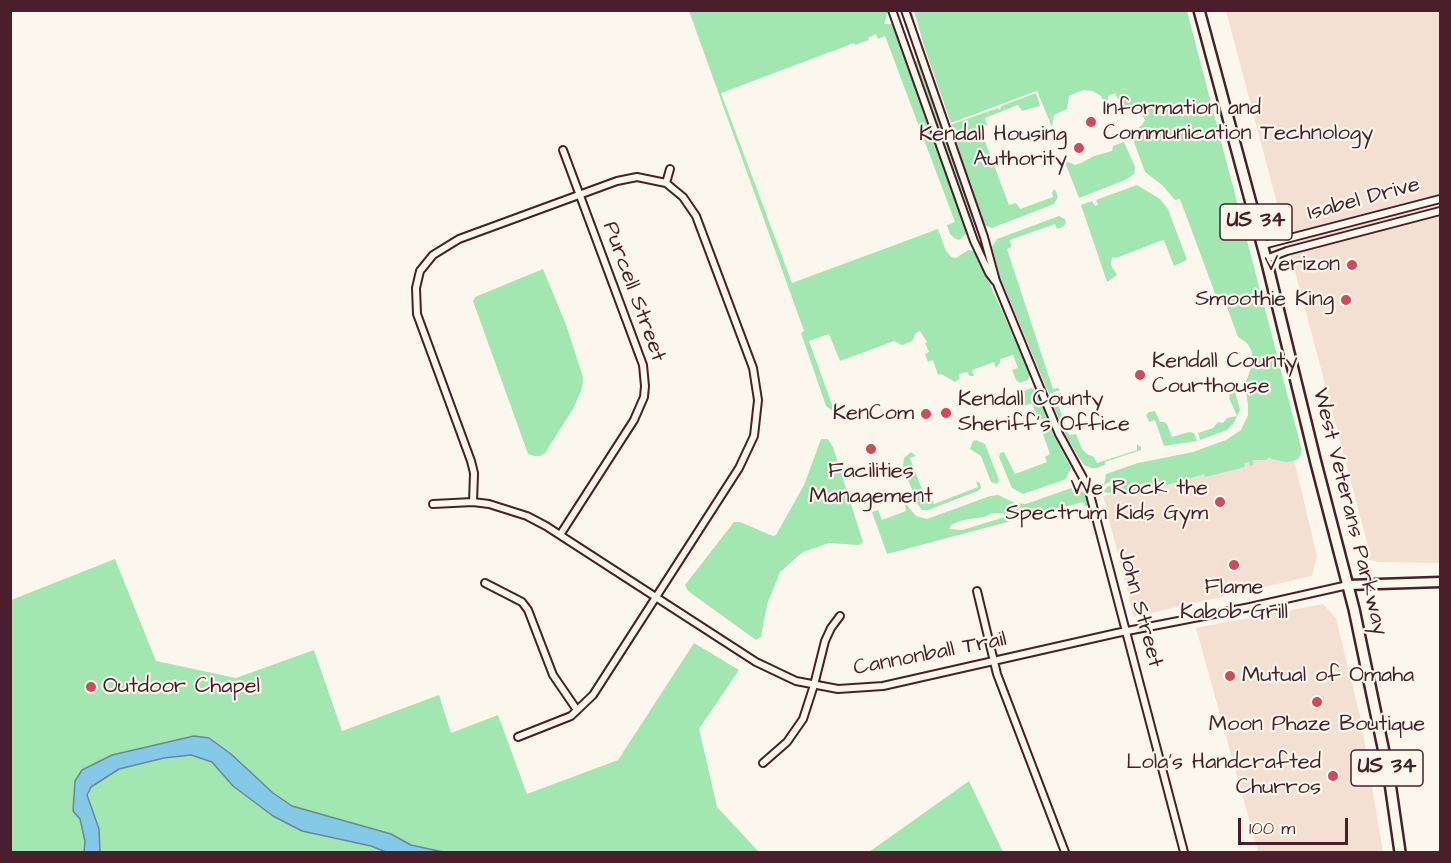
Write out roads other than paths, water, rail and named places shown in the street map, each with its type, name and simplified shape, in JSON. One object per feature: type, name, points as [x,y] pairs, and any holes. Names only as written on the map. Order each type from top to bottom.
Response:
[{"type":"main road","name":"West Veterans Parkway","points":[[1199,10],[1263,245],[1348,585],[1376,710],[1400,852]]},
{"type":"main road","name":"Cannonball Trail","points":[[1348,585],[1440,582]]},
{"type":"street","name":"John Street","points":[[892,10],[975,241],[989,273],[996,281]]},
{"type":"street","name":"John Street","points":[[905,10],[984,237],[996,281],[1059,434],[1088,487],[1184,852]]},
{"type":"street","name":"Purcell Street","points":[[560,535],[634,420],[642,403],[645,386],[643,365],[562,150]]},
{"type":"street","points":[[666,183],[670,169]]},
{"type":"street","points":[[473,502],[474,473],[471,461],[417,314],[417,279],[425,263],[433,255],[459,239],[626,178],[650,179],[666,183],[683,197],[696,216],[753,368],[758,400],[754,436],[739,468],[593,695],[561,721],[518,736]]},
{"type":"street","name":"Isabel Drive","points":[[1263,245],[1440,199]]},
{"type":"street","name":"Isabel Drive","points":[[1266,259],[1287,251],[1440,211]]},
{"type":"street","name":"Cannonball Trail","points":[[433,504],[473,502],[489,504],[527,516],[756,662],[783,676],[814,686],[838,689],[867,689],[1348,585]]},
{"type":"street","points":[[485,582],[522,602],[528,610],[553,675],[577,710]]},
{"type":"street","points":[[977,591],[993,662],[1065,852]]},
{"type":"street","points":[[763,763],[779,750],[797,730],[805,716],[825,641],[840,616]]},
{"type":"water","points":[[194,736],[209,738],[231,754],[273,793],[292,806],[391,834],[411,845],[443,852],[386,852],[371,846],[302,831],[273,816],[233,786],[212,762],[191,755],[164,758],[119,769],[91,787],[87,795],[99,829],[100,852],[84,852],[85,841],[80,819],[73,811],[75,781],[82,770],[112,755]]},
{"type":"place","name":"Information and Communication Technology","points":[[1091,122]]},
{"type":"place","name":"Kendall Housing Authority","points":[[1079,148]]},
{"type":"place","name":"Verizon","points":[[1352,265]]},
{"type":"place","name":"Smoothie King","points":[[1346,300]]},
{"type":"place","name":"Kendall County Courthouse","points":[[1140,375]]},
{"type":"place","name":"Kendall County Sheriff's Office","points":[[946,413]]},
{"type":"place","name":"KenCom","points":[[926,414]]},
{"type":"place","name":"Facilities Management","points":[[871,449]]},
{"type":"place","name":"We Rock the Spectrum Kids Gym","points":[[1220,502]]},
{"type":"place","name":"Flame Kabob Grill","points":[[1234,565]]},
{"type":"place","name":"Mutual of Omaha","points":[[1230,676]]},
{"type":"place","name":"Outdoor Chapel","points":[[91,687]]},
{"type":"place","name":"Moon Phaze Boutique","points":[[1317,702]]},
{"type":"place","name":"Lola's Handcrafted Churros","points":[[1333,776]]}]
